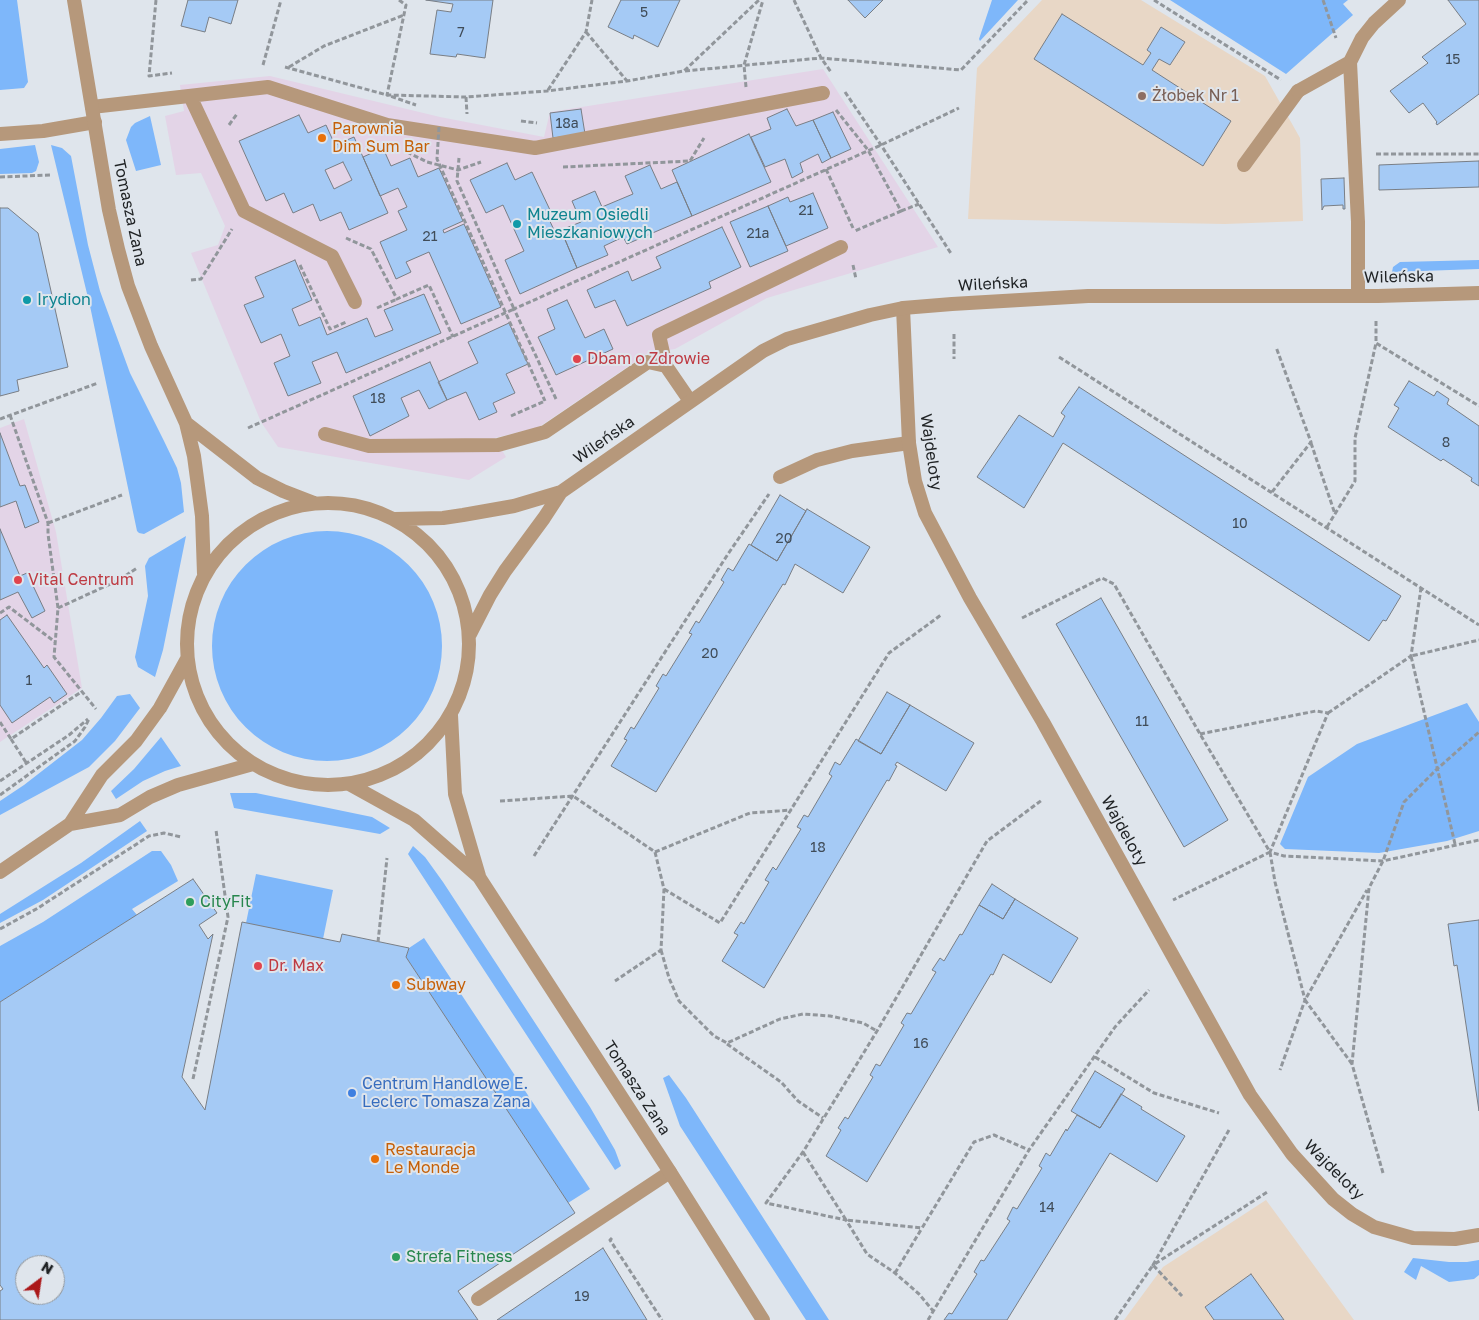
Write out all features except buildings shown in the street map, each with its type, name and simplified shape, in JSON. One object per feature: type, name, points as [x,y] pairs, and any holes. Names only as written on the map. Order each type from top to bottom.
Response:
[{"type":"street","name":"Tomasza Zana","points":[[74,0],[109,210],[128,286],[150,346],[186,423],[194,456],[202,516],[204,575]]},
{"type":"street","points":[[1358,295],[1358,222],[1350,62],[1362,38],[1398,0]]},
{"type":"street","points":[[1244,165],[1298,91],[1350,62]]},
{"type":"street","points":[[92,107],[268,87],[387,125],[534,148],[823,93]]},
{"type":"street","points":[[190,96],[244,211],[332,256],[355,302]]},
{"type":"street","points":[[0,134],[43,131],[95,122]]},
{"type":"street","points":[[690,400],[666,366],[659,335],[844,240]]},
{"type":"street","name":"Wileńska","points":[[395,519],[462,516],[514,506],[560,492],[763,351],[787,339],[870,315],[903,308],[1088,296],[1479,293]]},
{"type":"street","name":"Wajdeloty","points":[[903,308],[909,443],[915,481],[925,513],[970,598],[1043,722],[1250,1095],[1292,1154],[1333,1199],[1352,1214],[1374,1227],[1413,1238],[1455,1239],[1479,1235]]},
{"type":"street","points":[[324,434],[369,446],[498,444],[545,432],[648,362],[666,366]]},
{"type":"street","name":"Tomasza Zana","points":[[186,423],[258,478],[283,491],[314,503]]},
{"type":"street","points":[[780,478],[817,460],[852,451],[909,443]]},
{"type":"street","name":"Wileńska","points":[[470,634],[505,570],[544,518],[560,492]]},
{"type":"street","points":[[335,502],[376,510],[395,519],[424,539],[447,567],[462,599],[470,634],[469,655],[460,696],[451,715],[425,748],[408,761],[376,777],[348,784],[332,785],[299,782],[267,772],[236,751],[208,719],[198,700],[191,680],[187,659],[188,624],[204,575],[227,545],[258,520],[295,506],[335,502]]},
{"type":"street","points":[[0,872],[70,824],[102,775],[136,741],[160,708],[187,659]]},
{"type":"street","name":"Tomasza Zana","points":[[451,715],[455,794],[479,877]]},
{"type":"street","points":[[70,824],[120,815],[150,797],[178,785],[253,764]]},
{"type":"street","name":"Tomasza Zana","points":[[348,784],[414,820],[479,877],[670,1172],[763,1320]]},
{"type":"street","points":[[478,1299],[670,1172]]},
{"type":"path","points":[[149,76],[156,0]]},
{"type":"path","points":[[272,66],[264,65],[281,0]]},
{"type":"path","points":[[387,95],[406,5],[399,0]]},
{"type":"path","points":[[548,91],[586,32],[592,0]]},
{"type":"path","points":[[684,71],[759,0]]},
{"type":"path","points":[[744,65],[763,0]]},
{"type":"path","points":[[794,0],[821,58],[832,74]]},
{"type":"path","points":[[387,95],[466,97],[548,91],[627,81],[684,71],[821,58],[960,70],[1028,0]]},
{"type":"path","points":[[1154,0],[1298,91]]},
{"type":"path","points":[[1323,0],[1338,44],[1350,62]]},
{"type":"path","points":[[289,68],[324,46],[404,15]]},
{"type":"path","points":[[586,32],[627,81]]},
{"type":"path","points":[[280,67],[387,95],[418,106]]},
{"type":"path","points":[[843,89],[952,255]]},
{"type":"path","points":[[823,93],[868,150],[901,211]]},
{"type":"path","points":[[466,97],[467,114]]},
{"type":"path","points":[[248,428],[881,145],[959,108]]},
{"type":"path","points":[[439,127],[437,159],[545,401]]},
{"type":"path","points":[[461,136],[457,180],[565,420]]},
{"type":"path","points":[[1355,152],[1479,154]]},
{"type":"path","points":[[555,168],[690,161]]},
{"type":"path","points":[[826,169],[855,231]]},
{"type":"path","points":[[0,178],[50,175]]},
{"type":"path","points":[[844,240],[855,231],[919,204]]},
{"type":"path","points":[[191,280],[201,279],[244,211]]},
{"type":"path","points":[[343,237],[371,248],[397,299],[429,285],[453,337]]},
{"type":"path","points":[[1327,527],[1355,482],[1355,438],[1376,343],[1376,321]]},
{"type":"path","points":[[954,334],[954,359]]},
{"type":"path","points":[[1376,343],[1479,406]]},
{"type":"path","points":[[1276,347],[1335,514]]},
{"type":"path","points":[[1059,356],[1479,625]]},
{"type":"path","points":[[0,418],[98,383]]},
{"type":"path","points":[[10,415],[48,523],[58,608],[54,657],[96,709]]},
{"type":"path","points":[[1272,492],[1311,442]]},
{"type":"path","points":[[534,856],[728,554],[780,478]]},
{"type":"path","points":[[48,523],[122,495]]},
{"type":"path","points":[[58,608],[119,580],[137,568]]},
{"type":"path","points":[[1022,618],[1102,578],[1114,584],[1270,852],[1275,882],[1304,1000],[1352,1064],[1383,1174]]},
{"type":"path","points":[[1422,588],[1411,656],[1455,844]]},
{"type":"path","points":[[0,612],[9,607],[55,642]]},
{"type":"path","points":[[664,889],[720,923],[889,653],[941,615]]},
{"type":"path","points":[[1173,900],[1270,852],[1328,712],[1411,656],[1479,640]]},
{"type":"path","points":[[10,738],[81,692]]},
{"type":"path","points":[[1200,734],[1316,711],[1328,712]]},
{"type":"path","points":[[0,781],[69,735],[88,718],[85,727],[75,741],[0,795]]},
{"type":"path","points":[[0,722],[27,764]]},
{"type":"path","points":[[1280,1070],[1304,1000],[1369,888],[1382,861],[1404,802],[1437,769],[1479,732]]},
{"type":"path","points":[[500,801],[573,796],[655,852],[664,889],[660,950],[679,1001],[714,1036],[727,1043],[780,1082],[798,1101],[823,1118]]},
{"type":"path","points":[[922,1228],[846,1220],[766,1203],[804,1152],[877,1031],[987,841],[1042,800]]},
{"type":"path","points":[[655,852],[750,814],[792,810]]},
{"type":"path","points":[[193,1080],[228,917],[216,830]]},
{"type":"path","points":[[0,929],[38,908],[149,836],[164,833],[181,837]]},
{"type":"path","points":[[1270,852],[1284,856],[1382,861],[1479,840]]},
{"type":"path","points":[[378,942],[387,858]]},
{"type":"path","points":[[1352,1064],[1369,888]]},
{"type":"path","points":[[615,981],[660,950]]},
{"type":"path","points":[[928,1320],[1029,1150],[1115,1028],[1149,990]]},
{"type":"path","points":[[727,1043],[780,1019],[803,1014],[830,1016],[863,1023],[877,1031]]},
{"type":"path","points":[[1094,1057],[1154,1094],[1219,1113]]},
{"type":"path","points":[[1114,1320],[1153,1265],[1229,1130]]},
{"type":"path","points":[[895,1273],[974,1142],[994,1135],[1029,1150]]},
{"type":"path","points":[[804,1152],[867,1254],[895,1273],[919,1294],[934,1312]]},
{"type":"path","points":[[1153,1265],[1269,1191]]},
{"type":"path","points":[[610,1240],[662,1320]]},
{"type":"path","points":[[1153,1265],[1182,1296]]},
{"type":"shaded area","points":[[0,0],[17,0],[28,82],[24,88],[0,90]]},
{"type":"shaded area","points":[[992,0],[1018,0],[980,41],[979,39]]},
{"type":"shaded area","points":[[1042,0],[1141,0],[1265,76],[1300,138],[1303,221],[1225,224],[968,219],[977,68]]},
{"type":"shaded area","points":[[1170,0],[1348,0],[1343,4],[1353,15],[1286,74]]},
{"type":"shaded area","points":[[823,69],[938,247],[767,298],[675,349],[648,353],[539,427],[495,438],[506,457],[469,480],[278,447],[261,422],[191,253],[218,245],[225,226],[201,173],[176,175],[165,116],[184,111],[180,85],[270,76],[440,117],[544,137],[550,112]]},
{"type":"shaded area","points":[[150,116],[161,165],[136,171],[126,140],[131,127],[135,123]]},
{"type":"shaded area","points":[[35,145],[39,162],[36,171],[32,173],[0,174],[0,149]]},
{"type":"shaded area","points":[[51,145],[62,148],[71,156],[88,245],[100,291],[130,373],[177,468],[181,483],[184,512],[144,534],[137,531],[90,306]]},
{"type":"shaded area","points":[[1479,260],[1479,269],[1392,272],[1393,267],[1400,262]]},
{"type":"shaded area","points":[[24,419],[56,532],[82,688],[0,742],[0,428]]},
{"type":"shaded area","points":[[316,531],[338,531],[360,536],[381,544],[400,557],[416,573],[429,592],[437,613],[442,635],[440,668],[429,700],[416,719],[400,735],[381,748],[360,756],[338,761],[316,761],[294,756],[273,748],[254,735],[238,719],[225,700],[217,679],[212,657],[212,635],[217,613],[225,592],[238,573],[254,557],[273,544],[294,536]]},
{"type":"shaded area","points":[[186,536],[163,650],[155,677],[138,667],[135,657],[148,596],[145,566],[149,558]]},
{"type":"shaded area","points":[[130,694],[140,708],[115,741],[89,767],[0,815],[0,801],[82,740],[117,696]]},
{"type":"shaded area","points":[[1467,703],[1479,722],[1479,831],[1447,841],[1379,853],[1285,849],[1280,844],[1308,777],[1357,744]]},
{"type":"shaded area","points":[[161,737],[181,766],[143,781],[116,799],[111,791],[134,769]]},
{"type":"shaded area","points":[[230,793],[256,793],[372,817],[390,828],[380,834],[234,808]]},
{"type":"shaded area","points":[[140,821],[147,831],[43,900],[0,923],[0,914],[81,863]]},
{"type":"shaded area","points":[[413,846],[425,857],[443,882],[590,1107],[615,1150],[621,1166],[615,1170],[408,854]]},
{"type":"shaded area","points":[[152,851],[161,851],[171,865],[178,881],[132,909],[137,915],[0,1002],[0,946],[43,922]]},
{"type":"shaded area","points":[[256,874],[333,890],[323,939],[246,923]]},
{"type":"shaded area","points":[[424,938],[590,1189],[568,1203],[406,957],[409,948]]},
{"type":"shaded area","points":[[669,1075],[686,1098],[829,1320],[806,1320],[680,1126],[663,1078]]},
{"type":"shaded area","points":[[1266,1200],[1354,1320],[1124,1320],[1163,1267]]},
{"type":"shaded area","points":[[1413,1258],[1449,1262],[1479,1260],[1479,1275],[1474,1279],[1449,1282],[1421,1266],[1416,1280],[1404,1272]]},
{"type":"place","name":"Żłobek Nr 1","points":[[1142,96]]},
{"type":"place","name":"Parownia Dim Sum Bar","points":[[322,138]]},
{"type":"place","name":"Muzeum Osiedli Mieszkaniowych","points":[[517,224]]},
{"type":"place","name":"Irydion","points":[[27,300]]},
{"type":"place","name":"Dbam o Zdrowie","points":[[577,359]]},
{"type":"place","name":"Vital Centrum","points":[[18,580]]},
{"type":"place","name":"CityFit","points":[[190,902]]},
{"type":"place","name":"Dr. Max","points":[[258,966]]},
{"type":"place","name":"Subway","points":[[396,985]]},
{"type":"place","name":"Centrum Handlowe E. Leclerc Tomasza Zana","points":[[352,1093]]},
{"type":"place","name":"Restauracja Le Monde","points":[[375,1159]]},
{"type":"place","name":"Strefa Fitness","points":[[396,1257]]}]
